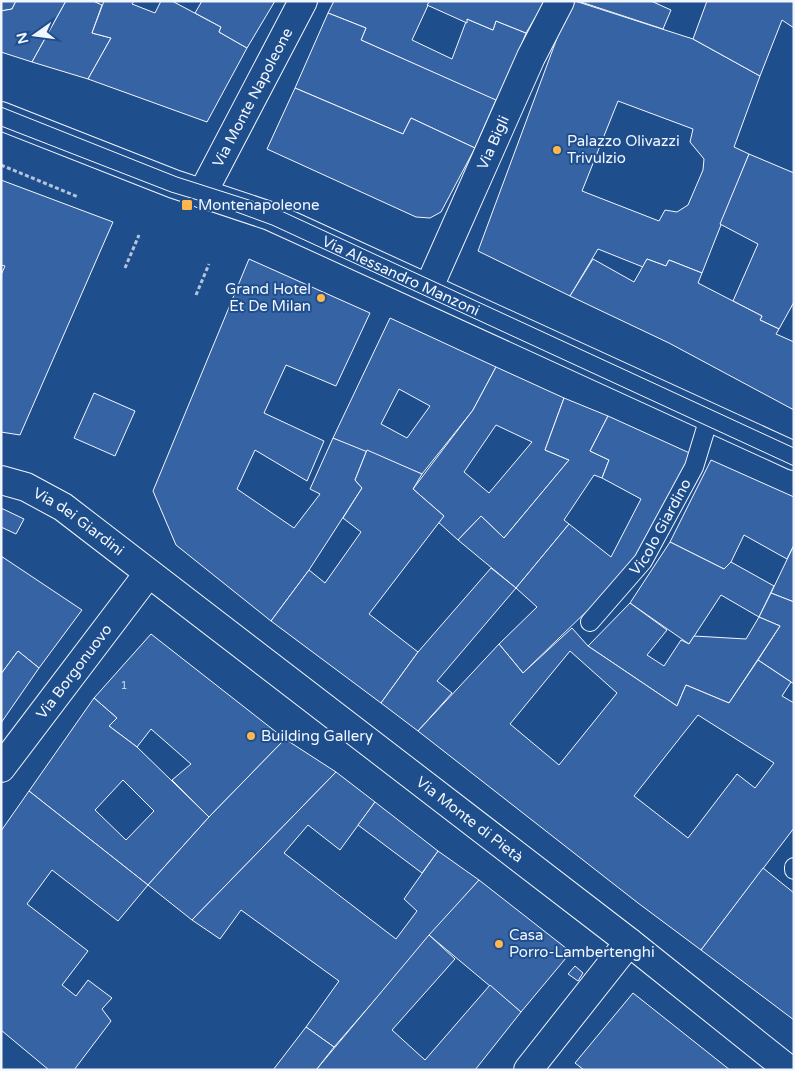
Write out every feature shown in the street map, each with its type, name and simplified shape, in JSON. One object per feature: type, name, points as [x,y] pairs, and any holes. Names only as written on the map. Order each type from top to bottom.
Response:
[{"type":"street","name":"Via Monte Napoleone","points":[[202,194],[303,1]]},
{"type":"street","name":"Via Bigli","points":[[429,287],[531,57],[560,1]]},
{"type":"street","name":"Via Alessandro Manzoni","points":[[1,116],[202,194],[270,216],[429,287],[794,456]]},
{"type":"street","name":"Via dei Giardini","points":[[1,480],[26,487],[63,507],[148,574]]},
{"type":"street","name":"Via Borgonuovo","points":[[1,768],[148,574]]},
{"type":"street","name":"Via Monte di Pietà","points":[[148,574],[629,942],[789,1070]]},
{"type":"street","points":[[528,1070],[629,942]]},
{"type":"lane","name":"Vicolo Giardino","points":[[590,622],[643,561],[694,467],[709,418]]},
{"type":"path","points":[[1,165],[78,197]]},
{"type":"path","points":[[124,268],[139,235]]},
{"type":"path","points":[[196,295],[209,264]]},
{"type":"building","points":[[1,1],[16,1],[12,9],[1,11]]},
{"type":"building","points":[[16,1],[66,1],[32,62],[1,52],[1,11],[12,9]]},
{"type":"building","points":[[66,1],[93,1],[102,5],[92,33],[111,38],[88,79],[32,62]]},
{"type":"building","points":[[104,1],[134,1],[132,4],[155,13],[161,1],[172,1],[221,27],[219,32],[247,48],[207,122],[88,79],[111,38],[92,33]]},
{"type":"building","points":[[202,1],[275,1],[247,48],[219,32],[221,27],[195,13]]},
{"type":"building","points":[[334,1],[430,1],[412,40],[452,59],[467,19],[493,30],[496,21],[526,33],[499,102],[361,40],[366,28],[328,13]]},
{"type":"building","points":[[430,1],[545,1],[526,33],[496,21],[493,30],[467,19],[467,23],[427,5]]},
{"type":"building","name":"Palazzo Olivazzi Trivulzio","points":[[575,1],[693,39],[760,76],[734,147],[749,154],[702,273],[669,260],[666,266],[647,259],[643,267],[598,249],[570,296],[478,251],[560,30]],"holes":[[[618,101],[693,129],[690,142],[704,159],[703,170],[688,205],[677,212],[665,210],[659,221],[582,191]]]},
{"type":"building","points":[[578,1],[651,1],[671,10],[663,29]]},
{"type":"building","points":[[707,1],[794,1],[794,28],[782,20],[760,76],[693,39]]},
{"type":"building","points":[[328,13],[366,28],[361,40],[496,100],[475,148],[411,118],[403,134],[295,88]]},
{"type":"building","points":[[295,88],[403,134],[411,118],[475,148],[441,212],[430,218],[416,217],[267,149]]},
{"type":"building","points":[[749,154],[794,173],[794,302],[779,329],[760,320],[762,316],[733,301],[758,244],[720,224]]},
{"type":"building","points":[[1,180],[113,222],[20,435],[1,432],[1,275],[5,266],[1,265]]},
{"type":"building","points":[[249,259],[370,313],[336,386],[286,365],[264,413],[324,441],[307,481],[255,450],[237,489],[294,528],[320,494],[310,489],[333,438],[367,450],[355,480],[362,488],[309,570],[271,621],[176,545],[153,491]]},
{"type":"building","points":[[593,259],[634,282],[647,259],[666,266],[669,260],[702,273],[698,283],[762,316],[760,320],[779,329],[776,334],[794,342],[794,410],[669,343],[570,296]]},
{"type":"building","points":[[390,318],[496,367],[473,410],[422,474],[333,438]],"holes":[[[399,389],[430,406],[407,438],[381,424]]]},
{"type":"building","points":[[496,367],[564,398],[545,450],[569,460],[504,538],[481,516],[458,540],[438,522],[444,516],[413,489],[473,410]],"holes":[[[496,425],[532,442],[489,493],[464,472]]]},
{"type":"building","points":[[94,393],[135,411],[115,456],[74,438]]},
{"type":"building","points":[[564,398],[608,416],[590,451],[609,460],[602,478],[594,475],[564,520],[569,524],[516,588],[458,540],[481,516],[504,538],[569,460],[545,450]]},
{"type":"building","points":[[608,416],[694,455],[625,574],[523,673],[499,644],[537,607],[516,588],[569,524],[611,557],[641,499],[602,478],[609,460],[590,451]]},
{"type":"building","points":[[367,450],[422,474],[413,489],[444,516],[369,614],[418,652],[381,703],[271,621],[309,570],[325,583],[361,532],[343,518],[362,488],[355,480]]},
{"type":"building","points":[[711,460],[794,497],[794,545],[787,559],[744,535],[731,562],[724,569],[670,542]]},
{"type":"building","points":[[1,508],[24,519],[16,534],[1,527]]},
{"type":"building","points":[[670,542],[724,569],[731,562],[774,586],[759,617],[721,595],[689,644],[630,603]]},
{"type":"building","points":[[794,545],[794,602],[771,593]]},
{"type":"building","points":[[1,556],[82,610],[39,668],[18,651],[1,674]]},
{"type":"building","points":[[491,568],[516,588],[437,681],[452,693],[418,731],[381,703],[418,652]]},
{"type":"building","points":[[771,593],[794,602],[794,684],[758,660],[780,626],[759,617]]},
{"type":"building","points":[[630,603],[667,630],[647,655],[664,666],[681,640],[689,644],[694,636],[746,639],[759,617],[780,626],[729,703],[686,685],[677,706],[588,646]]},
{"type":"building","points":[[572,628],[588,646],[677,706],[686,685],[729,703],[758,660],[791,682],[782,696],[794,703],[794,828],[701,950],[418,731],[499,644],[523,673]],"holes":[[[570,651],[617,693],[559,765],[510,724]],[[698,715],[774,763],[755,788],[737,774],[688,838],[634,796]]]},
{"type":"building","points":[[151,634],[285,739],[209,817],[172,780],[191,764],[151,729],[137,747],[109,726],[117,718],[94,698]]},
{"type":"building","points":[[18,651],[39,668],[1,723],[1,674]]},
{"type":"building","points":[[94,698],[117,718],[109,726],[137,747],[209,817],[148,885],[29,791]],"holes":[[[123,780],[154,811],[126,840],[95,810]]]},
{"type":"building","points":[[285,739],[336,772],[192,920],[148,885],[209,817]]},
{"type":"building","points":[[336,772],[375,802],[340,850],[308,825],[284,853],[396,939],[417,911],[404,899],[438,851],[479,880],[334,1047],[306,1027],[339,981],[241,910],[220,939],[192,920]]},
{"type":"building","points":[[29,791],[148,885],[118,921],[52,870],[27,904],[88,951],[62,985],[76,996],[88,980],[112,998],[102,1009],[111,1021],[74,1070],[49,1070],[1,1030],[1,831]]},
{"type":"building","points":[[375,802],[438,851],[422,873],[358,825]]},
{"type":"building","points":[[763,868],[794,893],[794,1020],[701,950]]},
{"type":"building","name":"Casa Porro-Lambertenghi","points":[[479,880],[571,952],[521,1012],[429,935]]},
{"type":"building","points":[[429,935],[455,959],[392,1030],[425,1060],[490,985],[521,1012],[475,1070],[316,1070]]},
{"type":"building","points":[[575,966],[583,973],[578,981],[568,974]]},
{"type":"building","points":[[633,993],[730,1070],[584,1070],[575,1063]]},
{"type":"building","points":[[306,1027],[334,1047],[316,1070],[273,1070]]},
{"type":"tram line","points":[[1,107],[177,177],[277,209],[794,448]]},
{"type":"tram line","points":[[1,126],[171,192],[231,210],[272,225],[794,466]]},
{"type":"place","name":"Palazzo Olivazzi Trivulzio","points":[[557,150]]},
{"type":"place","name":"Montenapoleone","points":[[187,205]]},
{"type":"place","name":"Grand Hotel Et De Milan","points":[[321,298]]},
{"type":"place","name":"Building Gallery","points":[[251,736]]},
{"type":"place","name":"Casa Porro-Lambertenghi","points":[[499,944]]}]
